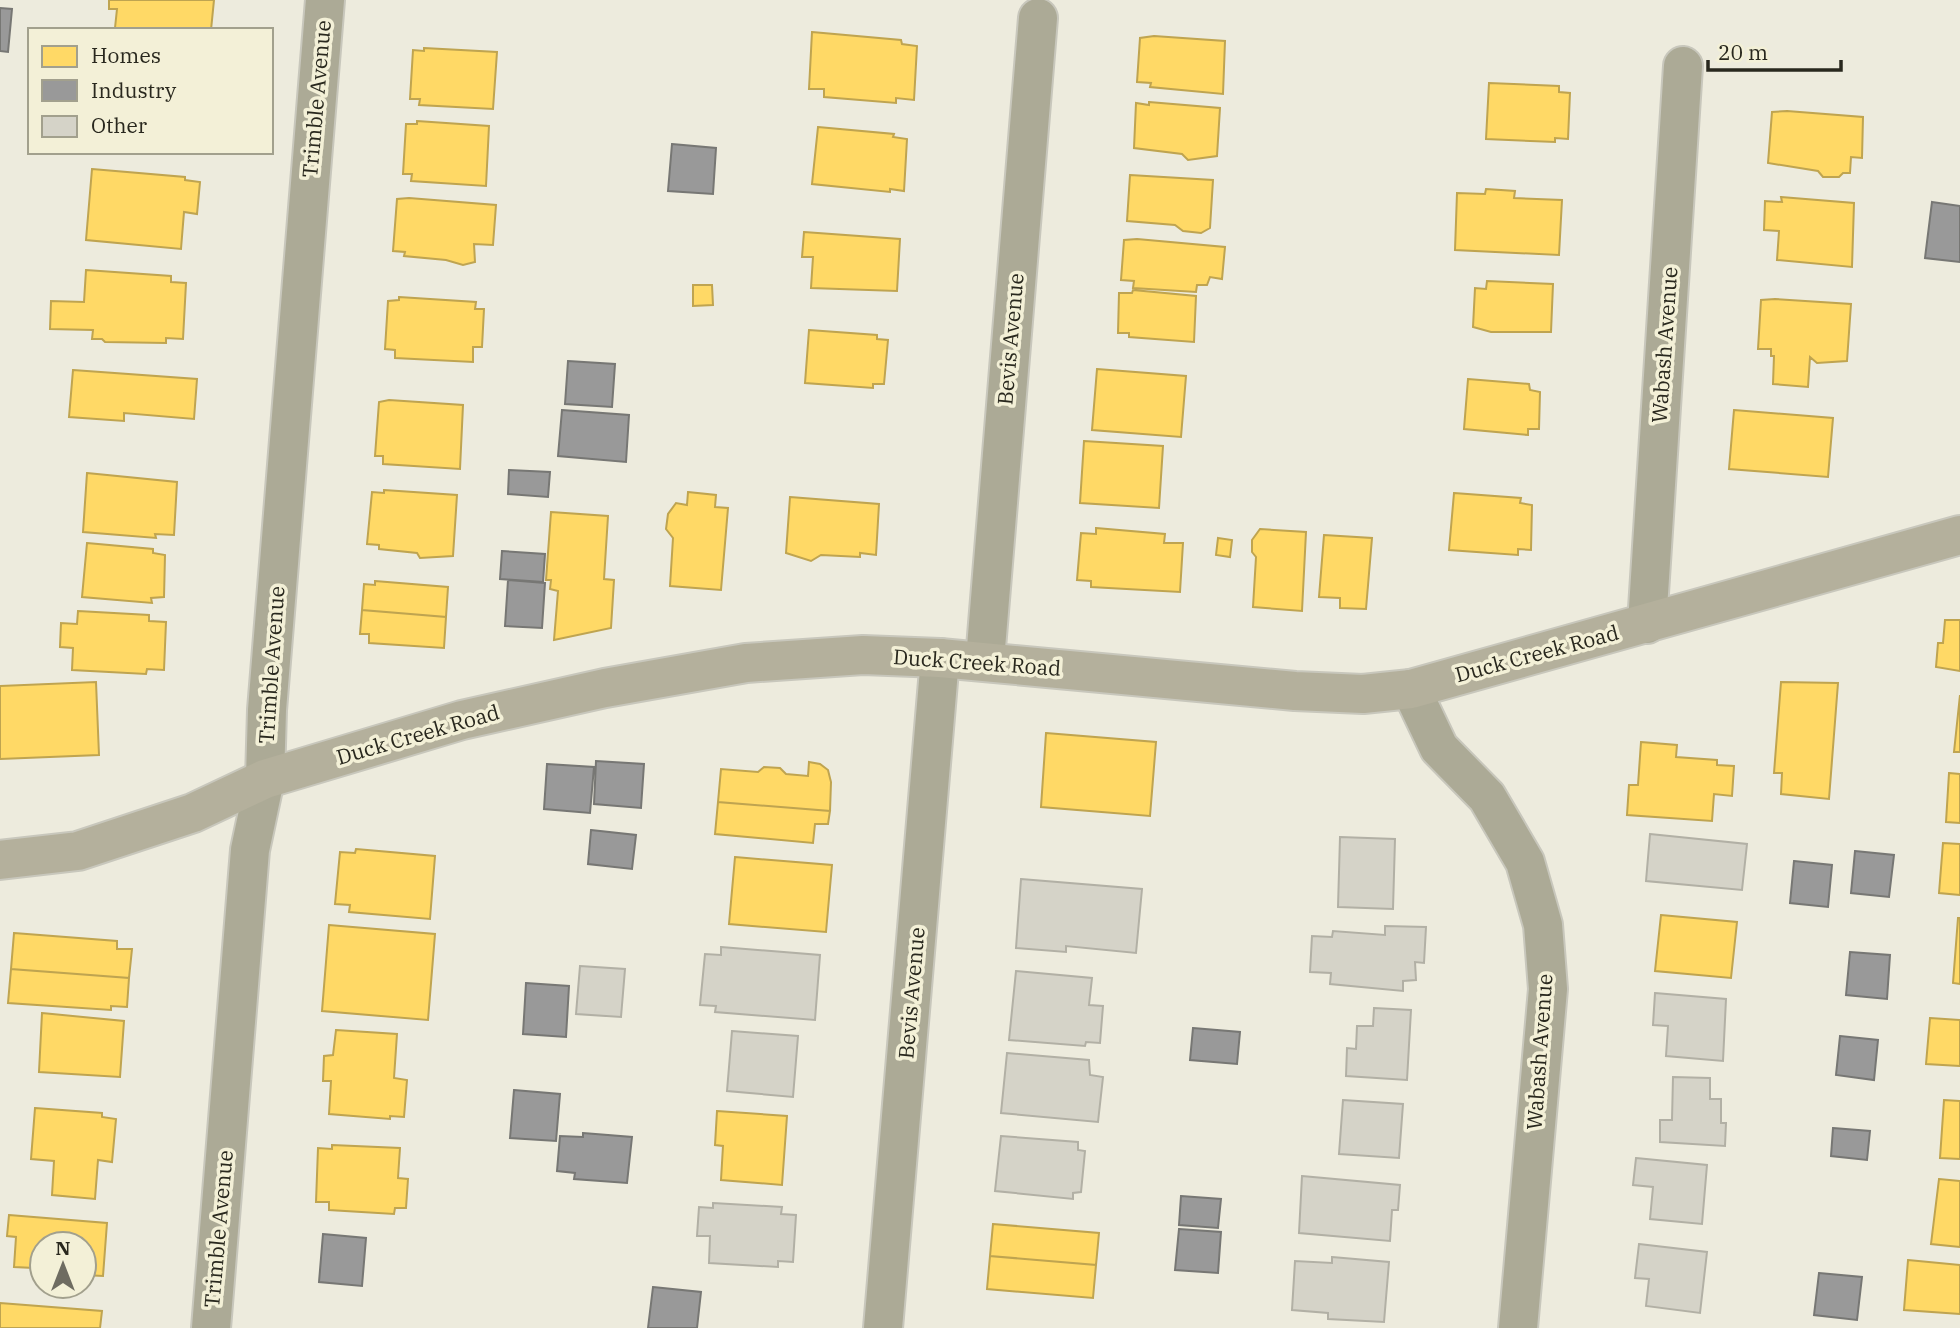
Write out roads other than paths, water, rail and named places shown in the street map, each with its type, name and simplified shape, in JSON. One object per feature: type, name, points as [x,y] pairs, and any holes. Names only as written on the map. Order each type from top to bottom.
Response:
[{"type":"street","name":"Trimble Avenue","points":[[211,1328],[250,850],[265,779],[268,696],[325,0]]},
{"type":"street","name":"Bevis Avenue","points":[[985,660],[1038,18]]},
{"type":"street","name":"Wabash Avenue","points":[[1647,624],[1683,66]]},
{"type":"street","name":"Duck Creek Road","points":[[0,860],[78,851],[193,813],[265,779],[462,720],[605,688],[786,659],[863,655],[985,660],[1295,691],[1363,694],[1411,689],[1960,535]]},
{"type":"street","name":"Bevis Avenue","points":[[883,1328],[940,658]]},
{"type":"street","name":"Wabash Avenue","points":[[1411,689],[1439,748],[1487,797],[1525,862],[1543,925],[1548,989],[1518,1328]]}]
